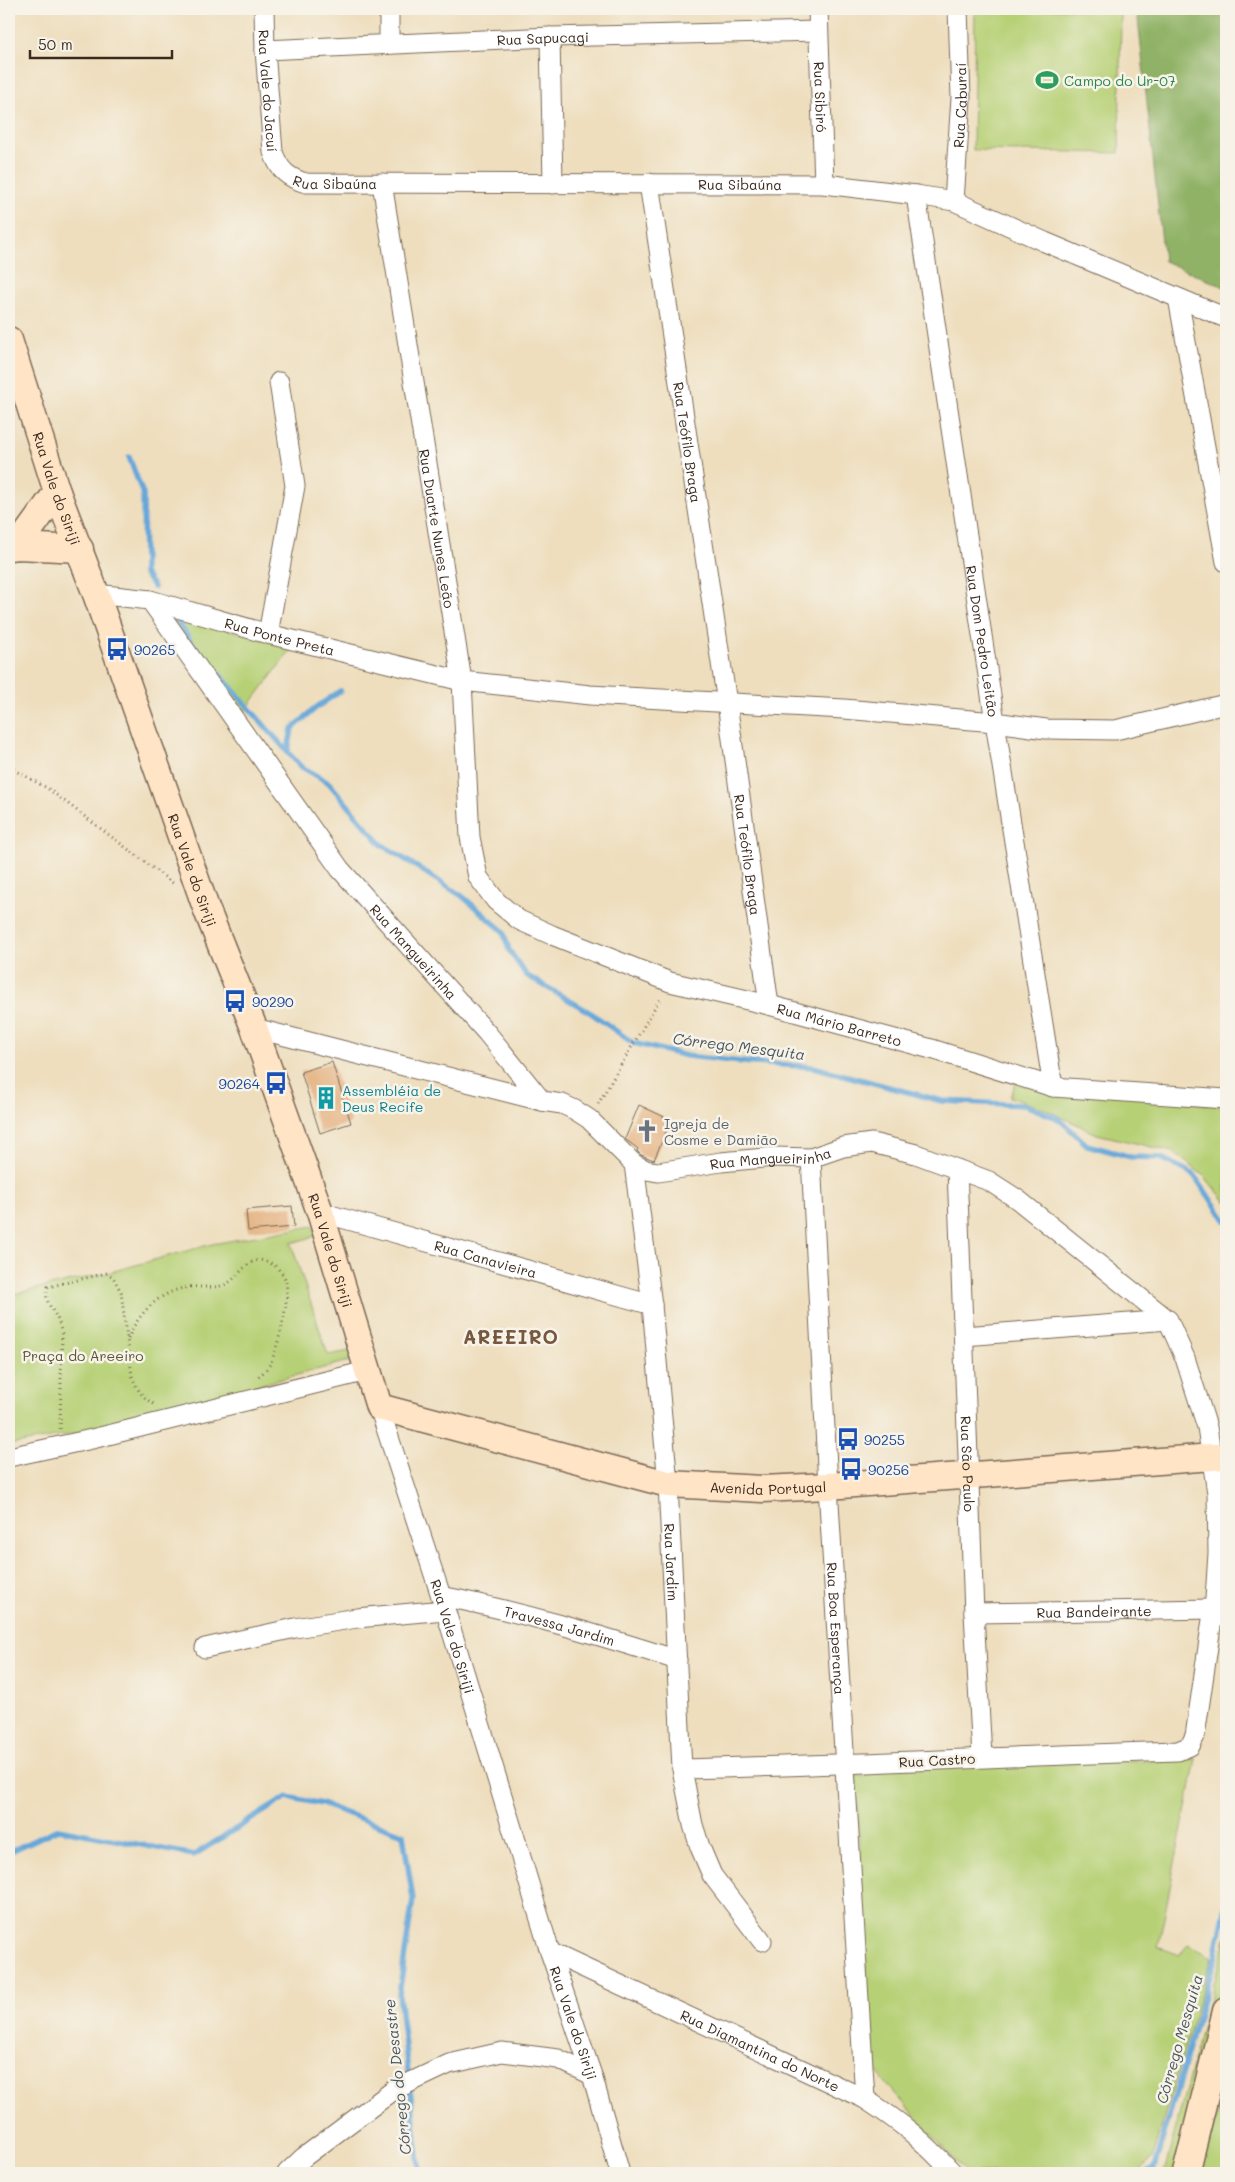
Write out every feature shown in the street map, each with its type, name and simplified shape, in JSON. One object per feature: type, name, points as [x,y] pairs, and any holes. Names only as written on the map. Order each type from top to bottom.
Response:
[{"type":"street","name":"Rua Vale do Jacuí","points":[[264,9],[265,50],[273,152],[277,164],[283,172]]},
{"type":"street","points":[[389,9],[390,44]]},
{"type":"street","name":"Rua Sibiró","points":[[818,9],[824,184]]},
{"type":"street","name":"Rua Caburaí","points":[[954,201],[961,98],[958,9]]},
{"type":"street","name":"Rua Sapucagi","points":[[265,50],[550,37],[818,31]]},
{"type":"street","points":[[550,37],[553,184]]},
{"type":"street","name":"Rua Sibaúna","points":[[283,172],[293,180],[306,183],[824,184],[916,194],[954,201],[1226,318]]},
{"type":"street","name":"Rua Duarte Nunes Leão","points":[[382,183],[462,681],[470,838],[478,877]]},
{"type":"street","name":"Rua Teófilo Braga","points":[[649,183],[727,703],[769,1006]]},
{"type":"street","name":"Rua Dom Pedro Leitão","points":[[916,194],[995,722],[1053,1087]]},
{"type":"street","points":[[1178,298],[1226,562]]},
{"type":"street","name":"Rua Vale do Siriji","points":[[9,340],[57,492],[80,549],[206,908],[254,1028],[320,1212],[366,1371],[443,1603],[550,1952],[592,2074],[620,2173]]},
{"type":"street","points":[[268,634],[295,486],[279,382]]},
{"type":"street","points":[[13,546],[57,492]]},
{"type":"street","points":[[13,546],[80,549]]},
{"type":"street","name":"Rua Ponte Preta","points":[[96,594],[150,600],[268,634],[462,681]]},
{"type":"street","name":"Rua Mangueirinha","points":[[150,600],[340,869],[488,1033],[542,1101],[562,1104],[589,1119],[634,1164],[646,1170],[658,1172],[721,1162],[775,1157],[812,1158],[843,1147],[872,1143],[916,1154],[990,1181],[1018,1199],[1168,1320],[1185,1358],[1207,1427],[1220,1456],[1217,1492],[1218,1553],[1214,1609],[1195,1736],[1190,1746]]},
{"type":"street","points":[[462,681],[590,694],[844,709],[995,722],[1046,729],[1115,730],[1226,704]]},
{"type":"street","name":"Rua Mário Barreto","points":[[478,877],[496,901],[518,920],[552,936],[670,982],[935,1050],[1053,1087],[1226,1099]]},
{"type":"street","points":[[254,1028],[542,1101]]},
{"type":"street","name":"Rua Boa Esperança","points":[[812,1158],[828,1486],[865,2099]]},
{"type":"street","name":"Rua Jardim","points":[[634,1164],[652,1305],[668,1484],[682,1769],[693,1825],[712,1875],[762,1941]]},
{"type":"street","name":"Rua São Paulo","points":[[957,1169],[974,1613],[982,1757]]},
{"type":"street","name":"Rua Canavieira","points":[[320,1212],[652,1305]]},
{"type":"street","points":[[964,1336],[1168,1320]]},
{"type":"street","points":[[9,1457],[92,1439],[366,1371]]},
{"type":"street","name":"Avenida Portugal","points":[[379,1407],[668,1484],[762,1489],[828,1486],[970,1477],[1220,1456]]},
{"type":"street","name":"Travessa Jardim","points":[[205,1648],[295,1628],[443,1603],[503,1608],[567,1625],[677,1660]]},
{"type":"street","name":"Rua Bandeirante","points":[[974,1613],[1214,1609]]},
{"type":"street","name":"Rua Castro","points":[[682,1769],[844,1765],[982,1757],[1178,1751],[1190,1746]]},
{"type":"street","name":"Rua Diamantina do Norte","points":[[550,1952],[865,2099],[898,2120],[954,2173]]},
{"type":"street","points":[[1186,2173],[1226,2011]]},
{"type":"street","points":[[287,2173],[304,2157],[394,2090],[449,2064],[502,2052],[558,2059],[592,2074]]},
{"type":"path","points":[[9,767],[47,788],[175,884]]},
{"type":"path","points":[[589,1119],[670,982]]},
{"type":"path","points":[[128,1340],[144,1310],[155,1302],[189,1287],[206,1288],[224,1285],[246,1265],[257,1261],[272,1264],[282,1274],[286,1282],[285,1308],[277,1349],[269,1366],[254,1380]]},
{"type":"path","points":[[60,1437],[62,1336],[59,1322],[45,1295],[48,1286],[107,1273],[113,1277],[121,1292],[132,1376],[136,1389],[145,1399],[158,1406]]},
{"type":"green space","name":"Campo do Ur-07","points":[[975,9],[1121,9],[1119,153],[973,150]]},
{"type":"green space","points":[[1137,9],[1226,9],[1226,288],[1164,261]]},
{"type":"green space","points":[[169,614],[293,647],[239,719]]},
{"type":"green space","points":[[1017,1080],[1226,1107],[1226,1202],[1204,1176],[1173,1152],[1097,1134],[1047,1110],[1010,1097]]},
{"type":"green space","name":"Praça do Areeiro","points":[[313,1226],[316,1236],[291,1243],[328,1355],[350,1351],[353,1360],[80,1433],[9,1445],[9,1295],[107,1273],[212,1244]]},
{"type":"green space","points":[[1196,1759],[1158,1947],[1180,1955],[1188,1944],[1212,1957],[1152,2158],[1138,2173],[966,2173],[874,2068],[869,2049],[856,1775],[862,1777],[868,1774],[867,1766]]},
{"type":"green space","points":[[1226,1937],[1226,1963],[1178,2173],[1164,2173]]},
{"type":"green space","points":[[1226,2081],[1226,2173],[1200,2173]]},
{"type":"building","name":"Assembléia de Deus Recife","points":[[332,1062],[351,1123],[320,1133],[301,1072]]},
{"type":"building","name":"Igreja de Cosme e Damião","points":[[639,1105],[671,1120],[654,1160],[641,1155],[637,1151],[638,1149],[625,1139]]},
{"type":"building","points":[[292,1206],[294,1227],[248,1231],[246,1210]]},
{"type":"waterway","points":[[129,457],[143,494],[144,573],[154,587]]},
{"type":"waterway","name":"Córrego Mesquita","points":[[178,622],[192,643],[300,766],[329,783],[381,844],[462,896],[503,931],[509,950],[526,975],[591,1013],[633,1043],[687,1056],[813,1067],[942,1101],[1025,1105],[1059,1119],[1087,1145],[1131,1157],[1161,1158],[1193,1174],[1226,1221]]},
{"type":"waterway","points":[[288,750],[292,729],[317,707],[340,691]]},
{"type":"waterway","name":"Córrego do Desastre","points":[[9,1852],[58,1829],[194,1855],[287,1797],[322,1804],[403,1834],[413,1899],[399,1995],[420,2173]]},
{"type":"waterway","name":"Córrego Mesquita","points":[[1144,2173],[1154,2168],[1215,1958],[1226,1905]]},
{"type":"place","name":"Campo do Ur-07","points":[[1047,80]]},
{"type":"place","name":"90265","points":[[117,649]]},
{"type":"place","name":"90290","points":[[235,1001]]},
{"type":"place","name":"90264","points":[[276,1083]]},
{"type":"place","name":"Assembléia de Deus Recife","points":[[326,1098]]},
{"type":"place","name":"Igreja de Cosme e Damião","points":[[647,1131]]},
{"type":"place","name":"90255","points":[[848,1439]]},
{"type":"place","name":"90256","points":[[851,1469]]},
{"type":"district","name":"AREEIRO","points":[[511,1336]]}]
